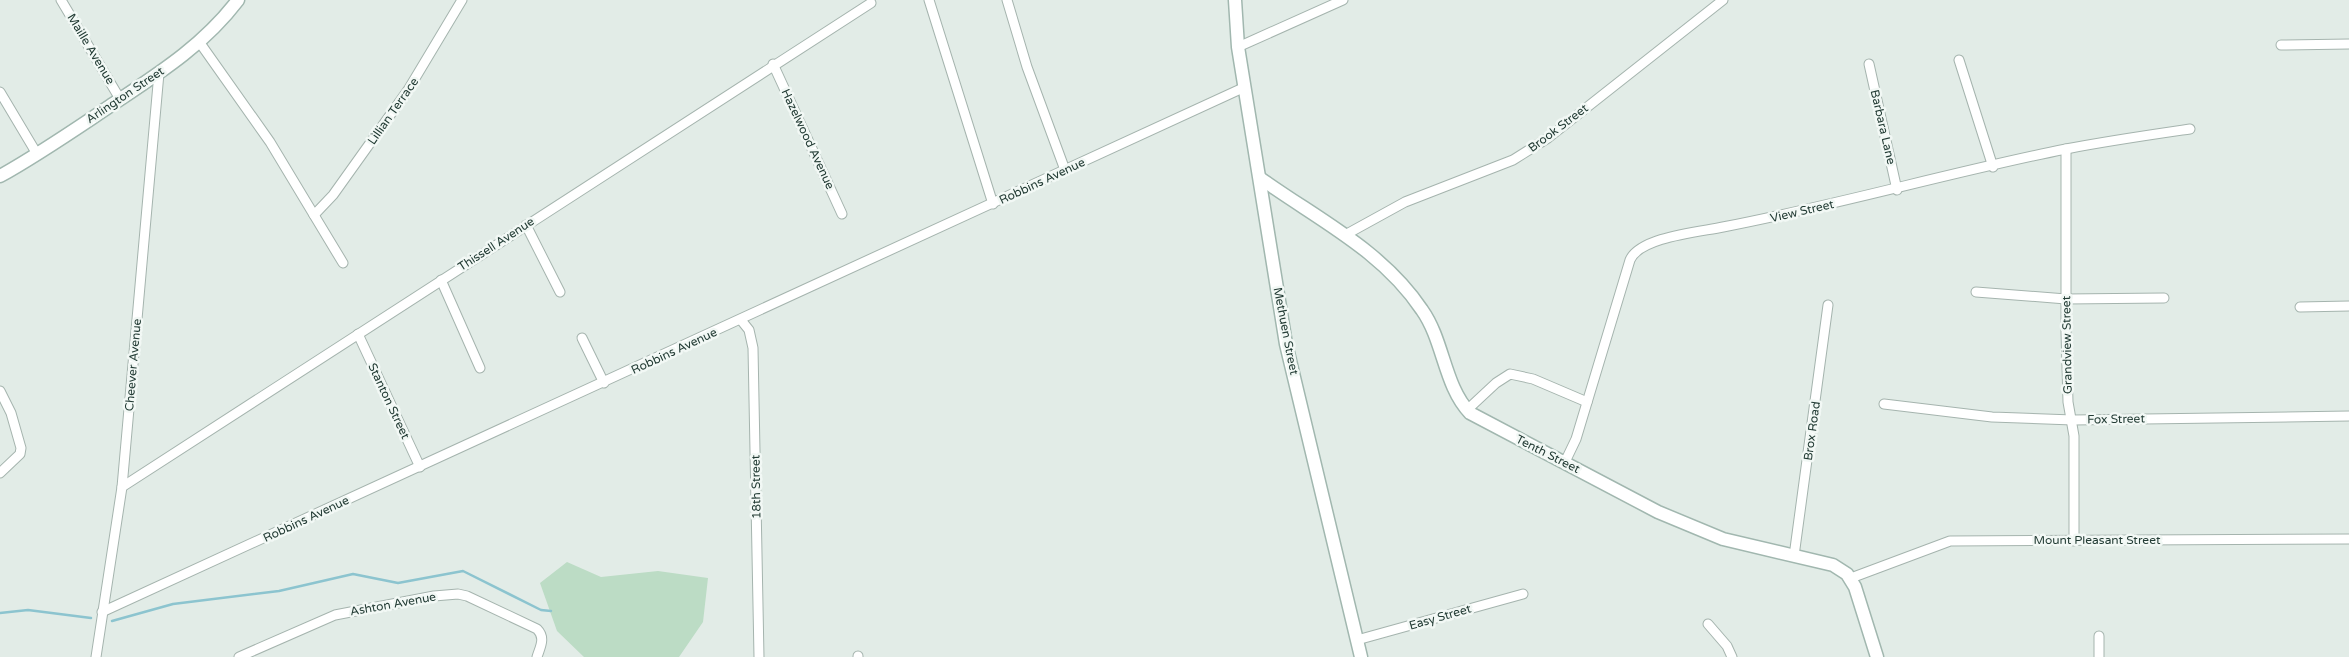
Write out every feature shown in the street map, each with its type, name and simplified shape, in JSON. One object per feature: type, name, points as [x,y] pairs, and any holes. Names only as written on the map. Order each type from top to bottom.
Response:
[{"type":"street","name":"Maille Avenue","points":[[61,0],[120,99]]},
{"type":"street","name":"Arlington Street","points":[[0,176],[120,99],[200,43],[222,22],[238,0]]},
{"type":"street","name":"Lillian Terrace","points":[[314,215],[333,195],[408,90],[462,0]]},
{"type":"street","points":[[929,0],[993,204]]},
{"type":"street","points":[[1007,0],[1027,67],[1065,170]]},
{"type":"street","name":"Methuen Street","points":[[1234,0],[1238,47],[1286,344],[1361,657]]},
{"type":"street","points":[[1238,47],[1343,0]]},
{"type":"street","name":"Brook Street","points":[[1345,235],[1405,202],[1493,169],[1524,154],[1548,138],[1723,0]]},
{"type":"street","name":"Thissell Avenue","points":[[122,486],[773,64],[872,2]]},
{"type":"street","points":[[200,43],[270,142],[343,263]]},
{"type":"street","points":[[2282,45],[2349,44]]},
{"type":"street","points":[[1959,60],[1993,167]]},
{"type":"street","name":"Hazelwood Avenue","points":[[773,64],[842,214]]},
{"type":"street","name":"Barbara Lane","points":[[1868,64],[1897,190]]},
{"type":"street","name":"Cheever Avenue","points":[[96,657],[122,486],[159,73]]},
{"type":"street","name":"Robbins Avenue","points":[[102,612],[1245,87]]},
{"type":"street","points":[[0,92],[37,154]]},
{"type":"street","name":"View Street","points":[[1565,462],[1576,439],[1630,260],[1636,250],[1673,237],[1897,190],[2066,149],[2190,128]]},
{"type":"street","name":"Grandview Street","points":[[2066,149],[2068,402],[2073,420],[2074,541]]},
{"type":"street","name":"Tenth Street","points":[[1260,178],[1365,249],[1394,275],[1423,311],[1436,337],[1457,396],[1467,410],[1482,421],[1565,462],[1658,512],[1699,530],[1734,542],[1833,565],[1851,578]]},
{"type":"street","points":[[526,225],[560,292]]},
{"type":"street","points":[[441,280],[480,368]]},
{"type":"street","points":[[1976,292],[2066,299],[2164,298]]},
{"type":"street","name":"Brox Road","points":[[1794,556],[1828,305]]},
{"type":"street","points":[[2300,307],[2349,306]]},
{"type":"street","name":"18th Street","points":[[741,320],[749,330],[753,348],[759,657]]},
{"type":"street","name":"Stanton Street","points":[[358,334],[420,467]]},
{"type":"street","points":[[582,338],[604,383]]},
{"type":"street","points":[[1467,410],[1496,383],[1508,375],[1519,375],[1532,379],[1587,402]]},
{"type":"street","points":[[0,391],[11,413],[21,448],[20,454],[0,473]]},
{"type":"street","name":"Fox Street","points":[[1884,404],[1992,417],[2073,420],[2349,416]]},
{"type":"street","name":"Mount Pleasant Street","points":[[1851,578],[1950,541],[2349,539]]},
{"type":"street","points":[[1851,578],[1862,604],[1877,657]]},
{"type":"street","name":"Ashton Avenue","points":[[238,657],[335,615],[434,596],[458,594],[467,596],[529,624],[542,634],[537,657]]},
{"type":"street","name":"Easy Street","points":[[1357,640],[1523,594]]},
{"type":"street","points":[[1708,624],[1727,646],[1732,657]]},
{"type":"street","points":[[2098,636],[2099,657]]},
{"type":"green space","points":[[567,562],[601,577],[658,571],[708,578],[703,622],[679,657],[584,657],[557,631],[540,583]]},
{"type":"waterway","points":[[112,621],[173,604],[279,591],[353,574],[398,583],[463,571],[541,610],[551,611]]},
{"type":"waterway","points":[[0,613],[28,610],[91,618]]}]
